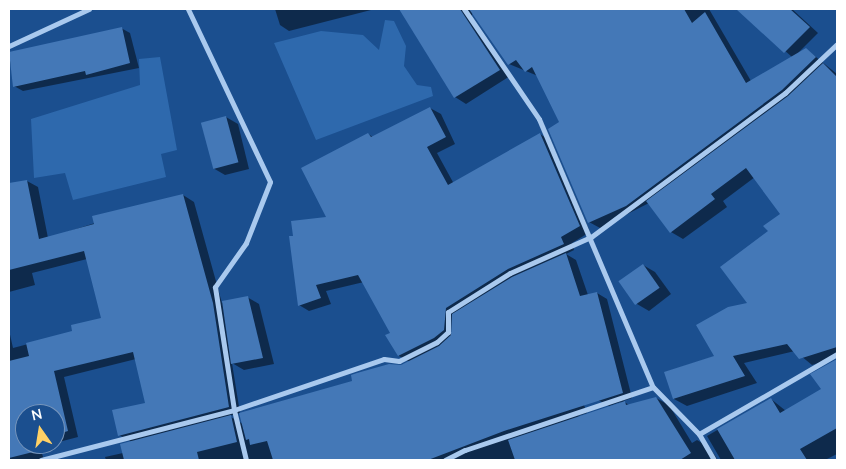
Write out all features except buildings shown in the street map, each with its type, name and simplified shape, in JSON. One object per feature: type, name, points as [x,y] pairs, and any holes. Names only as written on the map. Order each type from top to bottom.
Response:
[{"type":"street","points":[[9,46],[89,9]]},
{"type":"street","points":[[188,9],[270,182],[246,243],[216,287],[234,410],[246,460]]},
{"type":"street","points":[[464,9],[539,119],[591,237],[653,387],[699,434],[714,460]]},
{"type":"street","points":[[43,460],[234,410],[384,359],[399,362],[437,342],[448,332],[448,312],[510,273],[591,237],[785,93],[837,44]]},
{"type":"street","points":[[699,434],[837,354]]},
{"type":"street","points":[[445,460],[466,450],[653,387]]},
{"type":"shaded area","points":[[385,20],[394,21],[406,46],[404,66],[417,85],[431,87],[433,96],[316,140],[274,43],[321,31],[363,35],[379,50]]},
{"type":"shaded area","points":[[160,57],[177,150],[161,154],[166,177],[73,200],[65,173],[34,178],[31,119],[140,85],[139,59]]}]
